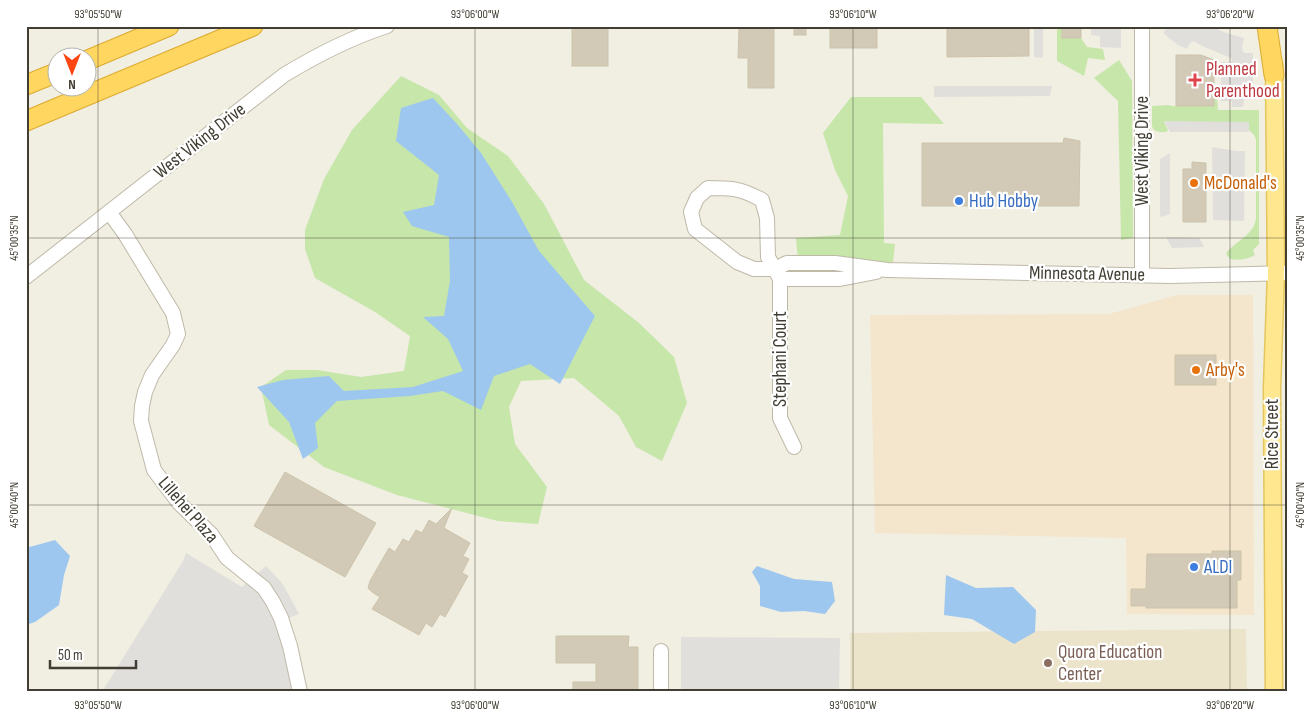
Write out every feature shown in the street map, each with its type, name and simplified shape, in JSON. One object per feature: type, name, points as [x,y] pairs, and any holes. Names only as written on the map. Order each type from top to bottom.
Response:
[{"type":"highway","points":[[98,56],[169,26]]},
{"type":"highway","points":[[26,121],[253,26]]},
{"type":"highway","points":[[1267,26],[1274,76]]},
{"type":"highway","points":[[26,85],[48,76]]},
{"type":"main road","name":"Rice Street","points":[[1271,26],[1282,273],[1272,388],[1274,692]]},
{"type":"street","name":"West Viking Drive","points":[[26,277],[284,75],[338,45],[387,26]]},
{"type":"street","name":"West Viking Drive","points":[[1142,26],[1142,275]]},
{"type":"street","name":"Minnesota Avenue","points":[[708,188],[731,188],[762,200],[767,218],[768,257],[777,274],[754,269],[737,262],[695,229],[691,212],[697,198],[708,188]]},
{"type":"street","name":"Lillehei Plaza","points":[[109,212],[125,234],[172,313],[178,334],[173,345],[152,375],[142,406],[141,421],[154,470],[178,503],[211,534],[227,558],[264,588],[281,618],[290,646],[300,692]]},
{"type":"street","name":"Minnesota Avenue","points":[[777,274],[787,263],[835,263],[887,270],[1142,275],[1282,273]]},
{"type":"street","name":"Stephani Court","points":[[777,274],[780,418],[794,447]]},
{"type":"street","points":[[661,651],[661,692]]},
{"type":"shaded area","points":[[1034,26],[1043,26],[1043,58],[1034,57]]},
{"type":"shaded area","points":[[1091,26],[1121,26],[1121,48],[1100,47],[1100,36],[1091,35]]},
{"type":"shaded area","points":[[1169,26],[1210,26],[1244,38],[1243,52],[1253,53],[1253,99],[1244,99],[1243,107],[1232,107],[1232,101],[1221,101],[1221,62],[1231,62],[1231,58],[1194,41],[1190,43],[1187,49],[1178,45],[1163,33]]},
{"type":"shaded area","points":[[934,86],[1052,86],[1050,96],[934,97]]},
{"type":"shaded area","points":[[1164,121],[1249,122],[1249,132],[1170,132]]},
{"type":"shaded area","points":[[1212,147],[1245,151],[1244,221],[1213,220]]},
{"type":"shaded area","points":[[1170,153],[1170,214],[1161,217],[1160,159]]},
{"type":"shaded area","points":[[1166,237],[1199,238],[1204,246],[1172,248]]},
{"type":"shaded area","points":[[1177,295],[1253,295],[1254,615],[1127,614],[1126,538],[875,533],[870,315],[1109,314]]},
{"type":"shaded area","points":[[186,553],[242,587],[266,566],[282,583],[299,614],[276,623],[294,692],[102,692],[183,561]]},
{"type":"shaded area","name":"Quora Education Center","points":[[1246,629],[1247,692],[850,692],[850,633]]},
{"type":"shaded area","points":[[681,637],[840,638],[839,692],[681,692]]},
{"type":"green space","points":[[1057,26],[1062,26],[1062,38],[1081,38],[1087,47],[1103,49],[1105,60],[1088,58],[1084,76],[1057,61]]},
{"type":"green space","points":[[1119,60],[1132,81],[1133,238],[1121,240],[1118,101],[1094,78]]},
{"type":"green space","points":[[401,76],[439,95],[467,128],[508,156],[544,204],[584,280],[639,323],[674,357],[687,403],[662,461],[636,447],[619,416],[574,378],[521,381],[509,407],[515,444],[547,487],[538,524],[498,521],[397,495],[324,467],[269,425],[261,387],[286,370],[317,370],[361,377],[404,371],[410,336],[375,312],[315,278],[305,249],[305,230],[324,179],[352,130]]},
{"type":"green space","points":[[851,97],[921,97],[944,124],[883,123],[884,243],[895,244],[893,262],[878,265],[798,260],[796,238],[840,235],[848,196],[835,170],[823,133]]},
{"type":"green space","points":[[1217,98],[1218,110],[1259,110],[1259,244],[1253,250],[1255,255],[1249,258],[1230,259],[1226,254],[1249,233],[1255,224],[1256,139],[1249,130],[1249,123],[1164,122],[1168,130],[1166,132],[1156,131],[1152,126],[1152,106],[1213,106],[1214,99]]},
{"type":"water","points":[[433,98],[481,153],[512,202],[539,251],[595,316],[560,384],[530,364],[494,376],[481,410],[443,391],[410,396],[337,401],[315,423],[318,448],[303,459],[289,422],[257,387],[283,380],[329,376],[344,391],[413,387],[463,371],[448,339],[423,317],[444,316],[450,281],[449,237],[412,226],[403,212],[434,205],[439,175],[396,141],[401,108]]},
{"type":"water","points":[[55,540],[70,556],[64,575],[59,605],[35,622],[26,625],[26,548]]},
{"type":"water","points":[[757,566],[794,579],[832,582],[835,601],[825,614],[804,611],[781,612],[760,606],[760,586],[752,572]]},
{"type":"water","points":[[946,575],[976,588],[1013,587],[1036,610],[1035,632],[1014,644],[972,619],[944,615]]},
{"type":"building","points":[[572,26],[608,26],[608,66],[572,66]]},
{"type":"building","points":[[742,26],[774,26],[774,88],[748,88],[748,58],[738,58],[739,29],[742,29]]},
{"type":"building","points":[[794,26],[806,26],[806,35],[794,35]]},
{"type":"building","points":[[830,26],[877,26],[877,48],[830,48]]},
{"type":"building","points":[[947,26],[1029,26],[1029,56],[947,57]]},
{"type":"building","points":[[1062,26],[1081,26],[1081,38],[1062,38]]},
{"type":"building","name":"Planned Parenthood","points":[[1176,55],[1201,55],[1214,60],[1214,106],[1176,106]]},
{"type":"building","points":[[1064,138],[1080,141],[1079,206],[922,206],[922,143],[1063,143]]},
{"type":"building","name":"McDonald's","points":[[1192,162],[1206,163],[1206,222],[1183,222],[1183,169],[1192,169]]},
{"type":"building","name":"Arby's","points":[[1175,355],[1216,355],[1216,385],[1175,385]]},
{"type":"building","points":[[285,472],[376,523],[345,577],[254,526]]},
{"type":"building","points":[[452,508],[444,528],[470,543],[463,556],[469,559],[462,573],[468,576],[445,617],[440,614],[432,627],[426,623],[419,635],[372,609],[380,597],[368,588],[389,548],[395,552],[403,539],[409,542],[416,530],[422,533],[429,520],[436,524]]},
{"type":"building","name":"ALDI","points":[[1212,551],[1241,551],[1241,580],[1237,580],[1237,608],[1146,608],[1146,606],[1131,606],[1131,589],[1146,589],[1147,554],[1212,554]]},
{"type":"building","points":[[556,636],[629,636],[628,647],[638,647],[638,692],[573,692],[573,682],[596,682],[596,663],[556,663]]},
{"type":"place","name":"Planned Parenthood","points":[[1195,80]]},
{"type":"place","name":"McDonald's","points":[[1194,183]]},
{"type":"place","name":"Hub Hobby","points":[[959,201]]},
{"type":"place","name":"Arby's","points":[[1196,370]]},
{"type":"place","name":"ALDI","points":[[1194,567]]},
{"type":"place","name":"Quora Education Center","points":[[1048,663]]}]
